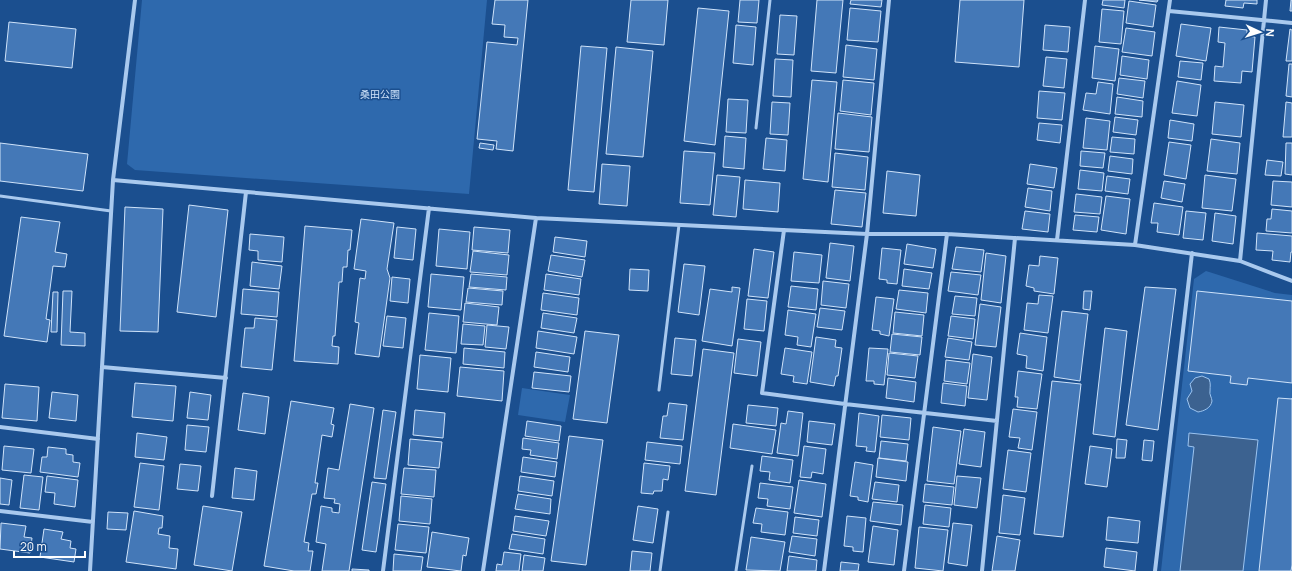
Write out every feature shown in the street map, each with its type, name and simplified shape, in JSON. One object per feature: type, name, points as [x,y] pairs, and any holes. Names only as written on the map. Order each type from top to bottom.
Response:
[{"type":"street","points":[[90,571],[113,180],[135,0]]},
{"type":"street","points":[[824,571],[867,234],[889,0]]},
{"type":"street","points":[[1057,240],[1085,0]]},
{"type":"street","points":[[1135,245],[1170,0]]},
{"type":"street","points":[[1240,261],[1266,0]]},
{"type":"street","points":[[1168,11],[1292,23]]},
{"type":"street","points":[[113,180],[536,218],[867,234],[947,234],[1135,245],[1240,261],[1292,281]]},
{"type":"street","points":[[212,496],[246,192]]},
{"type":"street","points":[[383,571],[429,208]]},
{"type":"street","points":[[483,571],[536,218]]},
{"type":"street","points":[[784,230],[762,393],[997,421]]},
{"type":"street","points":[[904,571],[947,234]]},
{"type":"street","points":[[982,571],[1015,238]]},
{"type":"street","points":[[1155,571],[1192,253]]},
{"type":"street","points":[[102,367],[226,378]]},
{"type":"street","points":[[0,427],[98,439]]},
{"type":"street","points":[[0,511],[93,522]]},
{"type":"lane","points":[[756,128],[770,0]]},
{"type":"lane","points":[[0,196],[111,211]]},
{"type":"lane","points":[[659,390],[679,225]]},
{"type":"lane","points":[[736,571],[752,466]]},
{"type":"lane","points":[[660,571],[668,512]]},
{"type":"green space","name":"桑田公園","points":[[142,0],[487,0],[469,194],[135,170],[127,164]]},
{"type":"green space","points":[[1206,271],[1275,293],[1292,295],[1292,571],[1161,571],[1194,279]]},
{"type":"green space","points":[[522,388],[570,395],[565,422],[518,415]]},
{"type":"shaded area","points":[[1202,376],[1209,379],[1212,401],[1207,409],[1198,412],[1190,408],[1187,399],[1192,391],[1190,384],[1195,378]]},
{"type":"shaded area","points":[[1189,433],[1258,440],[1243,571],[1180,571],[1194,447],[1188,446]]},
{"type":"building","points":[[495,0],[528,0],[513,151],[496,149],[497,141],[477,139],[487,42],[517,45],[518,38],[504,37],[505,25],[492,24]]},
{"type":"building","points":[[631,0],[668,0],[664,45],[627,42]]},
{"type":"building","points":[[740,0],[759,0],[757,23],[738,22]]},
{"type":"building","points":[[817,0],[843,0],[836,73],[811,71]]},
{"type":"building","points":[[851,0],[882,0],[881,7],[850,4]]},
{"type":"building","points":[[960,0],[1024,0],[1019,67],[955,62]]},
{"type":"building","points":[[1103,0],[1125,0],[1124,8],[1102,5]]},
{"type":"building","points":[[1139,0],[1158,0],[1157,2]]},
{"type":"building","points":[[1226,0],[1257,0],[1257,4],[1244,3],[1243,8],[1225,6]]},
{"type":"building","points":[[1291,0],[1292,11],[1290,11]]},
{"type":"building","points":[[1129,1],[1156,5],[1153,27],[1126,23]]},
{"type":"building","points":[[698,8],[729,11],[715,145],[684,141]]},
{"type":"building","points":[[850,8],[881,11],[878,42],[847,40]]},
{"type":"building","points":[[1102,9],[1124,11],[1121,44],[1099,42]]},
{"type":"building","points":[[780,15],[797,16],[794,55],[777,54]]},
{"type":"building","points":[[9,22],[76,29],[72,68],[5,61]]},
{"type":"building","points":[[1181,24],[1211,28],[1206,61],[1176,56]]},
{"type":"building","points":[[736,25],[756,27],[753,65],[733,63]]},
{"type":"building","points":[[1045,25],[1070,27],[1068,52],[1043,50]]},
{"type":"building","points":[[1219,27],[1247,30],[1247,36],[1255,37],[1252,72],[1242,71],[1241,83],[1214,81],[1215,66],[1223,67],[1225,43],[1218,42]]},
{"type":"building","points":[[1126,28],[1155,32],[1152,56],[1122,52]]},
{"type":"building","points":[[1290,29],[1292,30],[1292,61],[1286,61]]},
{"type":"building","points":[[846,45],[877,49],[874,80],[843,77]]},
{"type":"building","points":[[581,46],[607,48],[594,192],[568,190]]},
{"type":"building","points":[[1095,46],[1119,49],[1115,81],[1092,78]]},
{"type":"building","points":[[616,47],[653,51],[643,157],[606,154]]},
{"type":"building","points":[[1122,56],[1149,60],[1147,79],[1120,75]]},
{"type":"building","points":[[1046,57],[1067,59],[1064,88],[1043,86]]},
{"type":"building","points":[[775,59],[793,60],[791,97],[773,96]]},
{"type":"building","points":[[1180,61],[1203,63],[1201,80],[1178,77]]},
{"type":"building","points":[[1289,64],[1292,64],[1292,97],[1286,96]]},
{"type":"building","points":[[1119,78],[1145,81],[1143,98],[1117,94]]},
{"type":"building","points":[[812,80],[837,82],[828,182],[803,179]]},
{"type":"building","points":[[843,80],[874,83],[871,115],[840,111]]},
{"type":"building","points":[[1177,81],[1201,85],[1197,116],[1172,113]]},
{"type":"building","points":[[1098,82],[1113,84],[1110,114],[1083,110],[1086,93],[1096,94]]},
{"type":"building","points":[[1039,91],[1065,93],[1062,120],[1037,118]]},
{"type":"building","points":[[1117,97],[1143,101],[1142,117],[1115,114]]},
{"type":"building","points":[[728,99],[748,100],[746,133],[726,132]]},
{"type":"building","points":[[772,102],[790,103],[788,135],[770,134]]},
{"type":"building","points":[[1215,102],[1244,105],[1241,137],[1212,134]]},
{"type":"building","points":[[1286,102],[1292,103],[1292,137],[1283,137]]},
{"type":"building","points":[[838,113],[872,117],[869,152],[835,149]]},
{"type":"building","points":[[1115,117],[1138,120],[1136,135],[1113,132]]},
{"type":"building","points":[[1086,118],[1110,121],[1107,150],[1083,148]]},
{"type":"building","points":[[1170,120],[1194,124],[1192,141],[1168,138]]},
{"type":"building","points":[[1039,123],[1062,125],[1060,143],[1037,140]]},
{"type":"building","points":[[725,136],[746,138],[744,169],[723,167]]},
{"type":"building","points":[[1112,137],[1135,139],[1134,154],[1110,152]]},
{"type":"building","points":[[766,138],[787,140],[785,171],[763,169]]},
{"type":"building","points":[[1211,139],[1240,143],[1237,174],[1207,171]]},
{"type":"building","points":[[1169,142],[1191,145],[1186,179],[1164,175]]},
{"type":"building","points":[[0,143],[88,154],[83,191],[0,181]]},
{"type":"building","points":[[480,143],[494,145],[493,150],[479,148]]},
{"type":"building","points":[[1286,143],[1292,143],[1292,175],[1285,174]]},
{"type":"building","points":[[684,151],[715,153],[710,205],[680,203]]},
{"type":"building","points":[[1081,151],[1105,153],[1103,168],[1080,166]]},
{"type":"building","points":[[835,153],[868,157],[865,190],[832,187]]},
{"type":"building","points":[[1110,156],[1133,159],[1132,174],[1108,171]]},
{"type":"building","points":[[1267,160],[1283,162],[1281,176],[1265,175]]},
{"type":"building","points":[[602,164],[630,166],[627,206],[599,204]]},
{"type":"building","points":[[1030,164],[1057,168],[1054,188],[1027,184]]},
{"type":"building","points":[[1080,170],[1104,173],[1102,191],[1078,189]]},
{"type":"building","points":[[887,171],[920,175],[916,216],[883,213]]},
{"type":"building","points":[[717,175],[740,177],[736,217],[713,215]]},
{"type":"building","points":[[1205,175],[1236,179],[1232,211],[1202,208]]},
{"type":"building","points":[[1107,176],[1130,179],[1128,194],[1105,191]]},
{"type":"building","points":[[745,180],[780,183],[778,212],[743,209]]},
{"type":"building","points":[[1164,181],[1185,184],[1182,202],[1161,198]]},
{"type":"building","points":[[1273,181],[1292,182],[1292,207],[1271,205]]},
{"type":"building","points":[[1028,188],[1052,191],[1050,211],[1025,207]]},
{"type":"building","points":[[835,190],[866,193],[862,227],[831,224]]},
{"type":"building","points":[[1076,194],[1102,197],[1100,214],[1074,212]]},
{"type":"building","points":[[1106,196],[1130,199],[1126,234],[1101,230]]},
{"type":"building","points":[[1154,203],[1183,207],[1179,235],[1157,232],[1158,223],[1151,223]]},
{"type":"building","points":[[189,205],[228,210],[216,317],[177,312]]},
{"type":"building","points":[[125,207],[163,209],[158,332],[120,331]]},
{"type":"building","points":[[1272,209],[1292,211],[1292,233],[1266,231],[1267,219],[1271,219]]},
{"type":"building","points":[[1025,211],[1050,214],[1048,232],[1022,229]]},
{"type":"building","points":[[1186,211],[1206,213],[1203,240],[1183,238]]},
{"type":"building","points":[[1215,213],[1236,216],[1233,244],[1212,241]]},
{"type":"building","points":[[1075,215],[1099,217],[1097,232],[1073,230]]},
{"type":"building","points":[[21,217],[60,222],[55,252],[67,254],[65,267],[53,266],[46,319],[50,320],[47,342],[4,336]]},
{"type":"building","points":[[361,219],[394,223],[387,269],[390,278],[379,357],[355,354],[359,323],[355,322],[360,278],[365,279],[366,271],[354,269]]},
{"type":"building","points":[[305,226],[352,230],[350,250],[348,250],[347,267],[343,267],[342,282],[339,282],[335,336],[333,336],[332,346],[339,347],[338,364],[294,361]]},
{"type":"building","points":[[397,227],[416,229],[413,260],[394,258]]},
{"type":"building","points":[[474,227],[510,230],[508,253],[472,250]]},
{"type":"building","points":[[439,229],[470,232],[467,269],[436,266]]},
{"type":"building","points":[[1257,233],[1292,236],[1292,252],[1290,262],[1272,260],[1273,251],[1256,250]]},
{"type":"building","points":[[250,234],[284,237],[282,262],[258,260],[258,251],[249,250]]},
{"type":"building","points":[[555,237],[587,241],[585,257],[553,252]]},
{"type":"building","points":[[830,243],[854,246],[850,281],[826,278]]},
{"type":"building","points":[[907,244],[936,249],[933,268],[904,264]]},
{"type":"building","points":[[956,247],[984,250],[981,272],[952,269]]},
{"type":"building","points":[[882,248],[901,250],[897,284],[887,283],[887,280],[879,279]]},
{"type":"building","points":[[754,249],[774,252],[768,298],[748,296]]},
{"type":"building","points":[[473,251],[509,255],[507,275],[470,272]]},
{"type":"building","points":[[794,252],[822,255],[819,283],[791,281]]},
{"type":"building","points":[[986,253],[1006,256],[1001,303],[981,300]]},
{"type":"building","points":[[551,255],[585,260],[582,277],[548,271]]},
{"type":"building","points":[[1040,256],[1058,258],[1054,294],[1034,291],[1034,288],[1026,286],[1029,265],[1039,266]]},
{"type":"building","points":[[252,262],[282,266],[279,289],[250,286]]},
{"type":"building","points":[[684,264],[705,266],[699,315],[678,312]]},
{"type":"building","points":[[630,269],[649,270],[648,291],[629,290]]},
{"type":"building","points":[[904,269],[932,273],[929,289],[902,286]]},
{"type":"building","points":[[951,272],[981,275],[978,295],[948,291]]},
{"type":"building","points":[[431,274],[464,277],[461,310],[428,307]]},
{"type":"building","points":[[471,274],[507,277],[506,290],[469,287]]},
{"type":"building","points":[[546,274],[581,279],[579,295],[544,290]]},
{"type":"building","points":[[392,277],[410,279],[408,303],[390,301]]},
{"type":"building","points":[[823,281],[849,284],[846,308],[821,305]]},
{"type":"building","points":[[791,286],[818,289],[816,310],[788,307]]},
{"type":"building","points":[[732,287],[740,288],[732,346],[702,341],[710,289],[732,292]]},
{"type":"building","points":[[1145,287],[1176,289],[1158,430],[1126,425]]},
{"type":"building","points":[[468,288],[503,291],[502,305],[466,302]]},
{"type":"building","points":[[243,289],[279,292],[277,317],[241,314]]},
{"type":"building","points":[[899,290],[928,293],[926,313],[896,309]]},
{"type":"building","points":[[63,291],[72,291],[70,332],[85,333],[85,346],[61,345]]},
{"type":"building","points":[[1084,291],[1092,291],[1090,310],[1083,309]]},
{"type":"building","points":[[1197,291],[1292,301],[1292,383],[1248,378],[1247,385],[1230,383],[1231,376],[1188,371]]},
{"type":"building","points":[[53,292],[58,292],[57,332],[51,332]]},
{"type":"building","points":[[543,293],[579,298],[577,315],[541,310]]},
{"type":"building","points":[[1039,295],[1053,296],[1048,333],[1024,330],[1027,303],[1038,304]]},
{"type":"building","points":[[955,296],[977,298],[975,316],[952,314]]},
{"type":"building","points":[[876,297],[894,299],[889,336],[880,334],[880,331],[872,330]]},
{"type":"building","points":[[747,299],[767,301],[764,331],[744,329]]},
{"type":"building","points":[[465,303],[499,307],[497,325],[463,322]]},
{"type":"building","points":[[980,304],[1001,307],[996,347],[975,345]]},
{"type":"building","points":[[820,308],[845,311],[842,330],[817,327]]},
{"type":"building","points":[[788,310],[816,314],[811,347],[797,345],[798,337],[785,335]]},
{"type":"building","points":[[1062,311],[1088,314],[1080,381],[1054,377]]},
{"type":"building","points":[[895,312],[924,315],[922,336],[893,333]]},
{"type":"building","points":[[429,313],[459,316],[456,353],[425,350]]},
{"type":"building","points":[[543,313],[577,318],[574,333],[541,328]]},
{"type":"building","points":[[387,316],[406,318],[403,348],[383,346]]},
{"type":"building","points":[[951,316],[975,319],[973,339],[948,336]]},
{"type":"building","points":[[255,318],[277,320],[272,370],[241,367],[245,328],[254,328]]},
{"type":"building","points":[[463,324],[485,326],[483,345],[461,344]]},
{"type":"building","points":[[487,325],[509,327],[506,349],[485,347]]},
{"type":"building","points":[[1105,328],[1127,331],[1115,437],[1093,434]]},
{"type":"building","points":[[538,331],[577,337],[574,354],[536,348]]},
{"type":"building","points":[[585,331],[619,335],[607,423],[573,419]]},
{"type":"building","points":[[1020,333],[1047,337],[1043,371],[1026,368],[1027,356],[1017,354]]},
{"type":"building","points":[[892,334],[922,337],[920,355],[890,352]]},
{"type":"building","points":[[816,337],[836,340],[835,347],[842,348],[838,376],[836,376],[834,386],[810,382]]},
{"type":"building","points":[[675,338],[696,340],[692,376],[671,374]]},
{"type":"building","points":[[948,338],[972,342],[969,360],[945,357]]},
{"type":"building","points":[[738,339],[761,342],[757,376],[734,373]]},
{"type":"building","points":[[464,348],[505,352],[504,368],[463,364]]},
{"type":"building","points":[[785,348],[812,352],[807,384],[793,382],[794,376],[781,374]]},
{"type":"building","points":[[869,348],[888,349],[884,385],[874,384],[874,381],[866,381]]},
{"type":"building","points":[[703,349],[734,353],[716,495],[685,491]]},
{"type":"building","points":[[536,352],[570,357],[568,372],[534,367]]},
{"type":"building","points":[[889,353],[918,356],[915,378],[887,375]]},
{"type":"building","points":[[973,354],[992,357],[987,400],[968,398]]},
{"type":"building","points":[[420,355],[451,358],[448,392],[417,389]]},
{"type":"building","points":[[946,360],[970,363],[967,384],[944,381]]},
{"type":"building","points":[[460,367],[504,371],[502,401],[457,396]]},
{"type":"building","points":[[1018,371],[1042,374],[1037,409],[1017,407],[1018,397],[1015,397]]},
{"type":"building","points":[[534,372],[571,376],[569,392],[532,388]]},
{"type":"building","points":[[888,378],[916,382],[914,402],[886,398]]},
{"type":"building","points":[[1052,381],[1081,384],[1063,537],[1034,534]]},
{"type":"building","points":[[135,383],[176,386],[173,421],[132,417]]},
{"type":"building","points":[[943,383],[967,386],[965,406],[941,403]]},
{"type":"building","points":[[5,384],[39,387],[37,421],[2,418]]},
{"type":"building","points":[[52,392],[78,395],[76,421],[49,418]]},
{"type":"building","points":[[190,392],[211,395],[208,420],[187,418]]},
{"type":"building","points":[[243,393],[269,397],[265,434],[238,430]]},
{"type":"building","points":[[1278,398],[1292,399],[1292,565],[1291,571],[1259,571]]},
{"type":"building","points":[[291,401],[334,408],[331,424],[334,425],[332,437],[322,435],[315,483],[318,483],[316,494],[312,494],[304,542],[309,543],[308,551],[313,551],[310,571],[294,571],[264,566]]},
{"type":"building","points":[[669,403],[687,405],[683,440],[660,438],[663,416],[667,416]]},
{"type":"building","points":[[350,404],[374,408],[349,571],[322,571],[326,544],[316,542],[321,506],[332,508],[332,512],[339,513],[340,504],[334,503],[335,499],[324,498],[328,468],[339,470]]},
{"type":"building","points":[[748,405],[778,408],[776,426],[746,423]]},
{"type":"building","points":[[1013,409],[1037,412],[1032,450],[1018,448],[1020,438],[1009,437]]},
{"type":"building","points":[[383,410],[396,412],[386,479],[374,478]]},
{"type":"building","points":[[415,410],[445,413],[443,438],[413,435]]},
{"type":"building","points":[[788,411],[803,413],[798,456],[777,453],[781,423],[786,424]]},
{"type":"building","points":[[859,413],[879,416],[875,452],[866,451],[867,447],[856,446]]},
{"type":"building","points":[[882,415],[911,418],[909,440],[880,437]]},
{"type":"building","points":[[527,421],[561,426],[559,441],[525,436]]},
{"type":"building","points":[[809,421],[835,424],[832,445],[807,442]]},
{"type":"building","points":[[733,424],[776,430],[772,454],[730,448]]},
{"type":"building","points":[[187,425],[209,427],[206,452],[185,450]]},
{"type":"building","points":[[933,427],[961,431],[954,484],[927,481]]},
{"type":"building","points":[[964,429],[985,432],[981,467],[959,464]]},
{"type":"building","points":[[137,433],[167,437],[164,460],[135,457]]},
{"type":"building","points":[[569,436],[603,440],[586,565],[551,561]]},
{"type":"building","points":[[523,438],[559,443],[557,459],[530,455],[531,450],[522,449]]},
{"type":"building","points":[[410,439],[442,442],[439,468],[408,465]]},
{"type":"building","points":[[1117,439],[1127,440],[1125,458],[1116,458]]},
{"type":"building","points":[[1144,440],[1154,441],[1152,461],[1142,460]]},
{"type":"building","points":[[881,441],[908,444],[906,461],[879,458]]},
{"type":"building","points":[[647,442],[682,446],[680,464],[645,460]]},
{"type":"building","points":[[4,446],[34,449],[31,473],[2,470]]},
{"type":"building","points":[[804,446],[826,449],[823,474],[812,472],[811,478],[800,477]]},
{"type":"building","points":[[1090,446],[1112,449],[1107,487],[1085,484]]},
{"type":"building","points":[[48,447],[66,449],[66,454],[73,455],[73,462],[80,463],[78,477],[40,472],[42,457],[47,457]]},
{"type":"building","points":[[1008,450],[1031,453],[1026,492],[1003,489]]},
{"type":"building","points":[[762,456],[793,460],[790,483],[769,480],[770,472],[760,471]]},
{"type":"building","points":[[523,457],[557,462],[555,477],[521,472]]},
{"type":"building","points":[[878,458],[908,462],[906,481],[876,477]]},
{"type":"building","points":[[855,462],[873,465],[868,502],[858,500],[858,497],[850,496]]},
{"type":"building","points":[[140,463],[164,466],[159,510],[134,507]]},
{"type":"building","points":[[644,463],[670,466],[668,480],[663,479],[662,491],[654,491],[653,494],[641,493]]},
{"type":"building","points":[[180,464],[201,466],[198,491],[177,489]]},
{"type":"building","points":[[235,468],[257,471],[254,500],[232,498]]},
{"type":"building","points":[[404,468],[436,470],[434,497],[401,494]]},
{"type":"building","points":[[24,475],[43,477],[39,510],[20,508]]},
{"type":"building","points":[[47,476],[78,480],[75,507],[54,504],[55,493],[45,492]]},
{"type":"building","points":[[520,476],[554,481],[552,496],[518,491]]},
{"type":"building","points":[[957,476],[981,478],[977,508],[954,505]]},
{"type":"building","points":[[0,478],[12,480],[9,505],[0,504]]},
{"type":"building","points":[[799,480],[826,484],[822,517],[794,513]]},
{"type":"building","points":[[372,482],[386,484],[376,552],[362,550]]},
{"type":"building","points":[[875,482],[899,485],[897,502],[872,499]]},
{"type":"building","points":[[760,483],[793,487],[790,509],[767,506],[768,499],[758,498]]},
{"type":"building","points":[[925,484],[954,487],[952,505],[923,502]]},
{"type":"building","points":[[518,494],[551,499],[550,514],[515,509]]},
{"type":"building","points":[[1003,495],[1025,498],[1020,535],[999,533]]},
{"type":"building","points":[[401,496],[432,499],[430,524],[399,521]]},
{"type":"building","points":[[873,502],[903,505],[901,525],[870,521]]},
{"type":"building","points":[[925,505],[951,508],[949,527],[923,524]]},
{"type":"building","points":[[203,506],[242,512],[232,571],[194,565]]},
{"type":"building","points":[[638,506],[658,509],[653,543],[633,540]]},
{"type":"building","points":[[756,508],[788,512],[785,535],[761,532],[762,524],[753,523]]},
{"type":"building","points":[[134,511],[163,516],[162,528],[159,528],[158,534],[170,536],[169,548],[178,549],[176,569],[126,562]]},
{"type":"building","points":[[108,512],[128,513],[126,530],[107,529]]},
{"type":"building","points":[[515,516],[549,521],[546,536],[513,531]]},
{"type":"building","points":[[847,516],[866,518],[863,552],[853,551],[853,547],[844,546]]},
{"type":"building","points":[[795,517],[819,520],[817,536],[793,533]]},
{"type":"building","points":[[1108,517],[1140,521],[1138,543],[1106,540]]},
{"type":"building","points":[[1,523],[26,526],[24,537],[32,538],[30,553],[0,549]]},
{"type":"building","points":[[953,523],[972,525],[967,566],[948,563]]},
{"type":"building","points":[[398,524],[429,527],[426,553],[395,550]]},
{"type":"building","points":[[873,526],[898,530],[894,565],[868,562]]},
{"type":"building","points":[[919,527],[948,530],[943,571],[915,568]]},
{"type":"building","points":[[44,529],[63,532],[61,539],[71,541],[70,548],[76,549],[74,562],[40,557]]},
{"type":"building","points":[[432,532],[469,538],[466,556],[463,555],[461,571],[427,567]]},
{"type":"building","points":[[512,534],[545,539],[543,554],[509,549]]},
{"type":"building","points":[[792,536],[817,539],[815,556],[789,552]]},
{"type":"building","points":[[997,536],[1020,540],[1015,571],[992,571]]},
{"type":"building","points":[[751,537],[785,542],[780,571],[746,570]]},
{"type":"building","points":[[1106,548],[1137,552],[1135,571],[1104,567]]},
{"type":"building","points":[[632,551],[652,553],[650,571],[630,571]]},
{"type":"building","points":[[504,552],[521,554],[519,571],[496,571],[497,564],[502,565]]},
{"type":"building","points":[[394,554],[423,557],[421,571],[393,571]]},
{"type":"building","points":[[524,555],[545,558],[543,571],[522,571]]},
{"type":"building","points":[[789,556],[817,560],[816,571],[787,571]]},
{"type":"building","points":[[841,562],[859,564],[858,571],[840,571]]},
{"type":"building","points":[[352,569],[369,570],[369,571],[352,571]]}]
